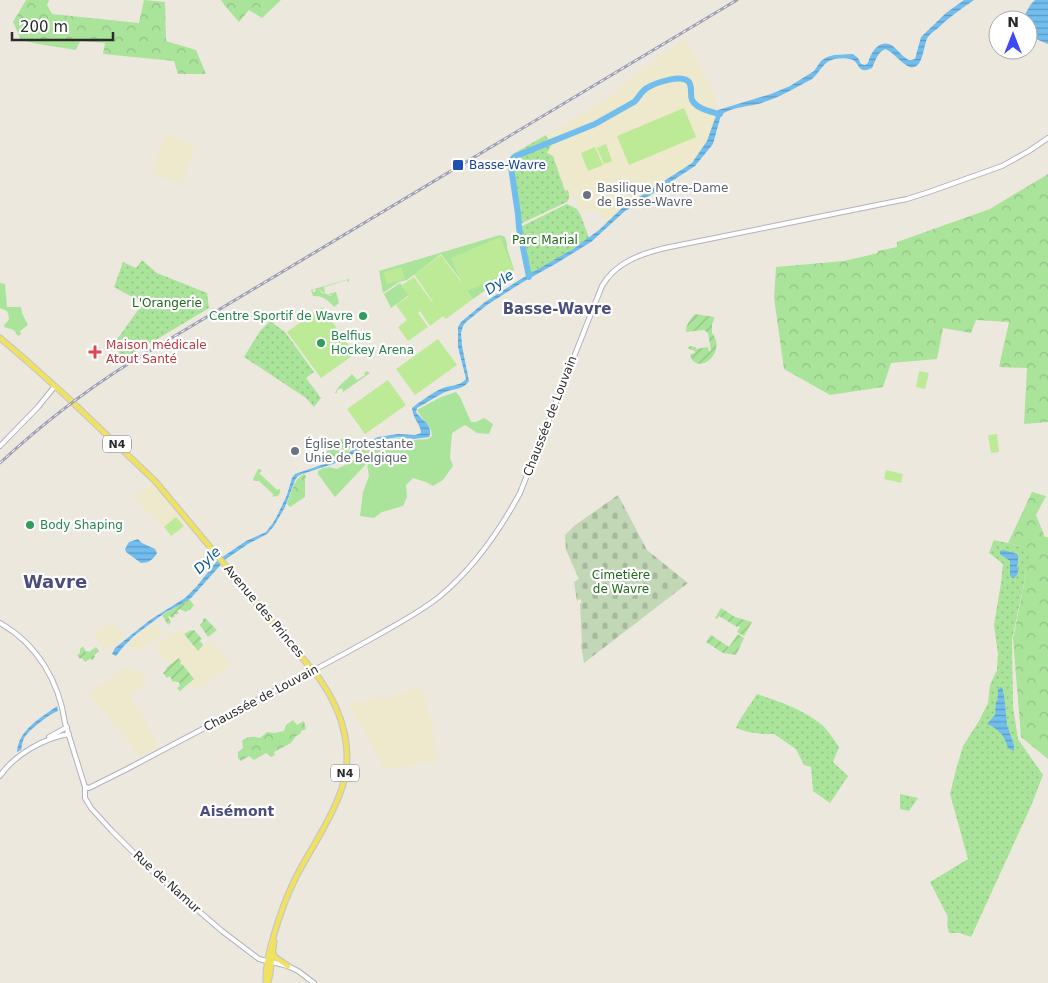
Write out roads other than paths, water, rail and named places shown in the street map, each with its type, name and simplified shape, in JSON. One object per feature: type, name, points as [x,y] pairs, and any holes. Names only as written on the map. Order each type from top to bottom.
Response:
[{"type":"main road","name":"Chaussée de Louvain","points":[[85,787],[89,788],[364,644],[425,608],[450,587],[482,554],[501,527],[520,493],[602,286],[609,275],[619,266],[653,251],[907,199],[1009,162],[1048,138]]},
{"type":"main road","name":"N4","points":[[0,338],[55,386]]},
{"type":"main road","name":"Avenue des Princes","points":[[55,386],[152,478],[313,670]]},
{"type":"main road","points":[[0,446],[38,407],[55,386]]},
{"type":"main road","name":"Rue de Namur","points":[[0,623],[19,635],[46,666],[56,686],[65,723],[85,787],[85,796],[91,808],[151,870],[243,948],[259,959],[288,966],[314,983]]},
{"type":"main road","name":"N4","points":[[267,983],[275,933],[288,895],[340,795],[347,762],[347,744],[339,711],[327,689],[313,670]]},
{"type":"main road","points":[[46,741],[49,737],[67,727]]},
{"type":"main road","points":[[0,776],[17,757],[46,741],[69,734]]},
{"type":"main road","name":"N4","points":[[270,962],[275,933]]},
{"type":"main road","points":[[273,953],[275,957],[288,966]]},
{"type":"water","points":[[964,0],[974,0],[950,17],[929,36],[926,40],[921,61],[915,67],[907,66],[885,49],[878,55],[872,68],[867,70],[862,70],[850,59],[834,59],[829,61],[812,79],[786,93],[765,102],[734,109],[721,115],[713,144],[695,166],[625,211],[591,242],[487,305],[466,322],[461,333],[469,381],[460,388],[446,391],[417,408],[416,412],[429,426],[429,437],[414,439],[398,437],[381,440],[339,462],[298,476],[285,507],[267,534],[226,559],[191,598],[166,612],[135,635],[116,656],[112,654],[115,648],[150,620],[185,598],[217,561],[246,541],[266,532],[277,516],[295,474],[339,459],[378,437],[421,433],[412,408],[435,392],[458,384],[466,379],[458,347],[458,327],[461,322],[485,302],[573,249],[599,230],[622,208],[639,199],[639,197],[692,163],[707,141],[718,110],[771,94],[790,86],[814,71],[821,61],[834,55],[853,54],[861,64],[865,65],[877,47],[889,44],[908,60],[915,59],[921,37],[946,13]]},
{"type":"water","points":[[1035,0],[1048,0],[1048,44],[1038,40],[1038,10],[1028,10]]},
{"type":"water","points":[[138,539],[155,549],[157,553],[148,562],[141,563],[126,552],[125,549],[129,542]]},
{"type":"water","points":[[1003,550],[1018,556],[1016,568],[1019,568],[1014,578],[1010,575],[1010,561],[1000,554],[1000,551]]},
{"type":"water","points":[[1001,687],[1004,695],[1007,725],[1014,745],[1013,751],[1008,748],[1001,733],[987,724],[995,715],[998,690]]},
{"type":"water","points":[[57,706],[58,711],[35,727],[23,739],[21,750],[17,752],[21,737],[31,725]]},
{"type":"waterway","points":[[529,277],[519,228],[510,161],[516,156],[595,124],[634,102],[647,88],[670,80],[682,79],[687,81],[690,84],[691,98],[694,103],[704,110],[720,114]]},
{"type":"railway","points":[[0,463],[62,410],[128,364],[737,0]]},
{"type":"place","name":"Basse-Wavre","points":[[458,165]]},
{"type":"place","name":"Basilique Notre-Dame de Basse-Wavre","points":[[587,195]]},
{"type":"place","name":"Centre Sportif de Wavre","points":[[363,316]]},
{"type":"place","name":"Belfius Hockey Arena","points":[[321,343]]},
{"type":"place","name":"Maison médicale Atout Santé","points":[[95,352]]},
{"type":"place","name":"Église Protestante Unie de Belgique","points":[[295,451]]},
{"type":"place","name":"Body Shaping","points":[[30,525]]},
{"type":"district","name":"Basse-Wavre","points":[[557,309]]},
{"type":"district","name":"Wavre","points":[[55,582]]},
{"type":"district","name":"Aisémont","points":[[237,811]]},
{"type":"park label","name":"Parc Marial","points":[[545,240]]},
{"type":"park label","name":"L'Orangerie","points":[[167,303]]},
{"type":"park label","name":"Cimetière de Wavre","points":[[621,582]]},
{"type":"water label","name":"Dyle","points":[[499,282]]},
{"type":"water label","name":"Dyle","points":[[207,560]]}]
